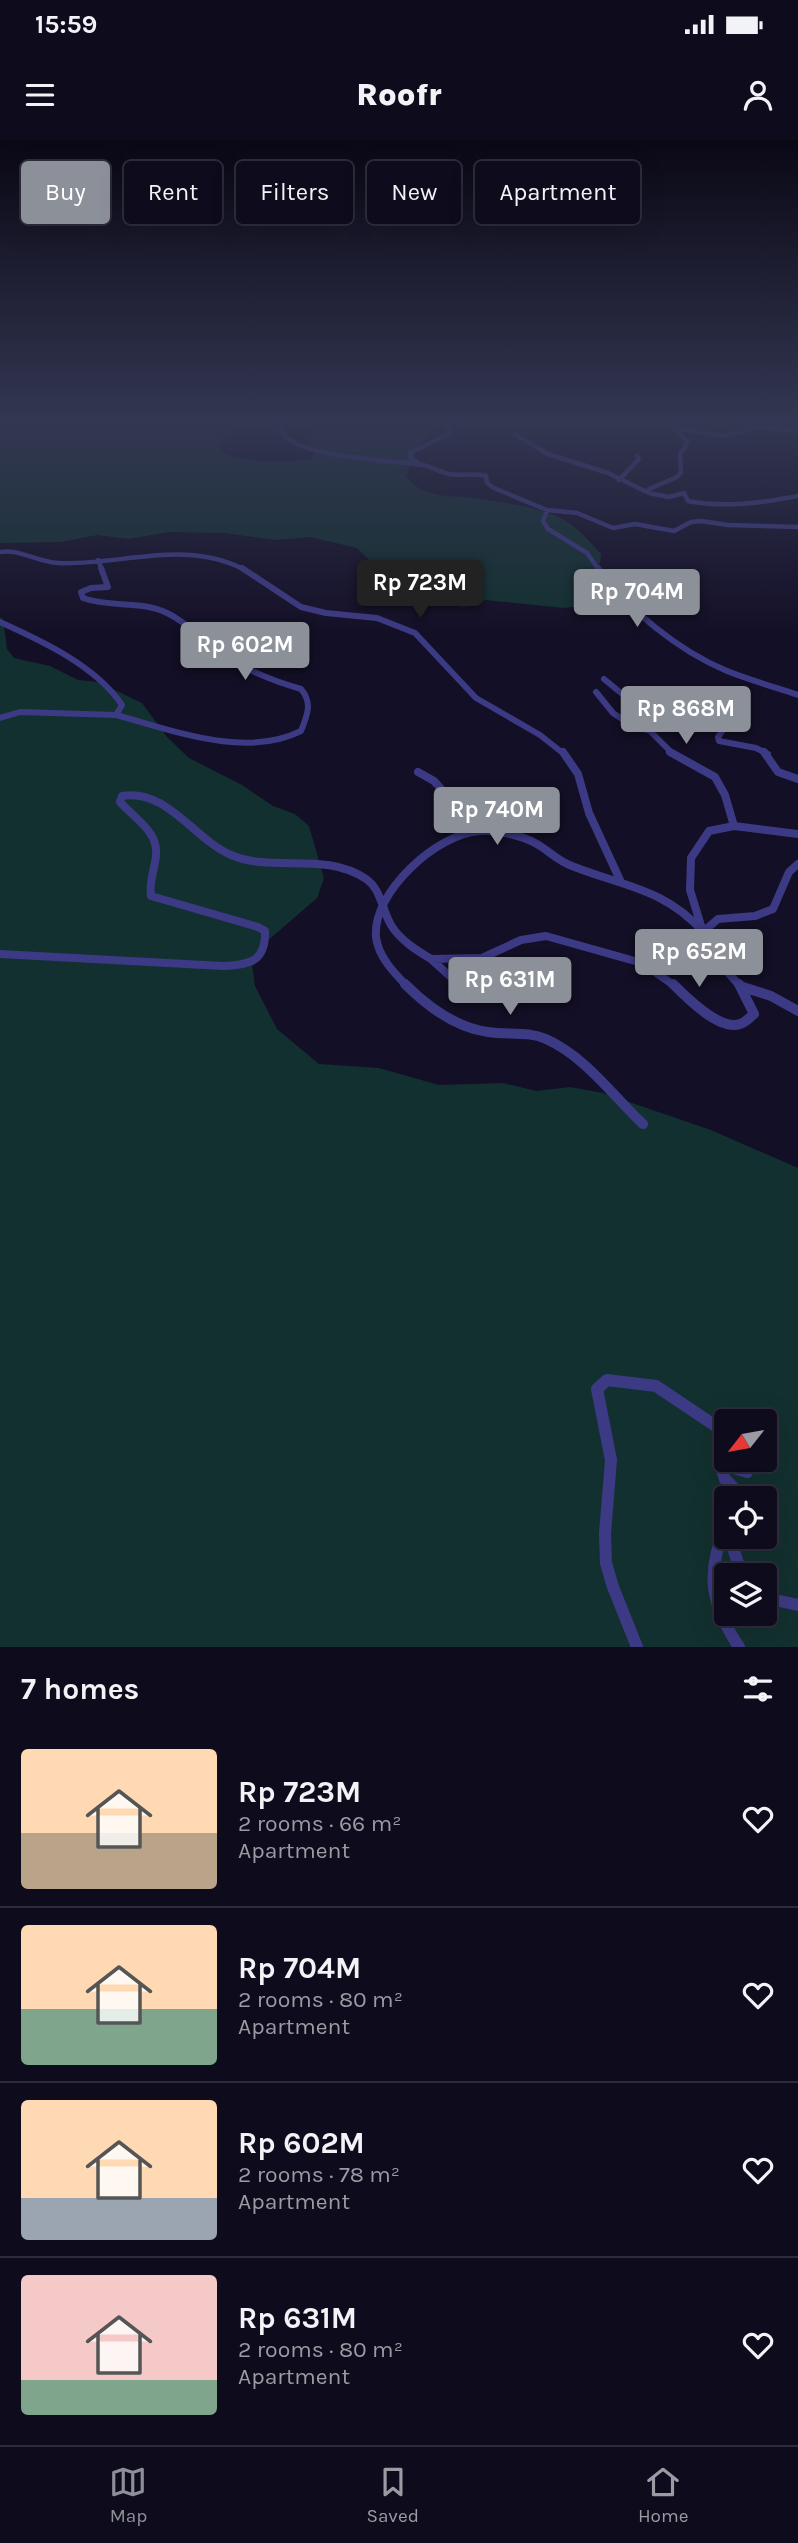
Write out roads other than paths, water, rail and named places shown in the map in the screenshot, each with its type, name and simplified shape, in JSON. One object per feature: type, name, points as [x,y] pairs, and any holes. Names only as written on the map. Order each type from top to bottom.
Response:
[{"type":"street","points":[[511,493],[547,510],[577,513],[618,528],[635,524],[678,531],[691,522],[701,521],[728,525],[798,527]]},
{"type":"street","points":[[654,493],[669,497],[683,493]]},
{"type":"street","points":[[684,493],[688,501],[700,503],[771,502],[798,496]]},
{"type":"street","points":[[547,510],[543,521],[545,526],[587,553],[618,596],[669,637],[735,675],[798,695]]},
{"type":"street","points":[[0,552],[22,551],[47,562],[169,554],[210,558],[246,569],[300,607],[314,611],[373,616],[410,630],[431,648],[453,677],[476,698],[548,742],[572,763],[590,814],[620,880]]},
{"type":"street","points":[[0,718],[20,712],[116,715],[217,739],[271,744],[289,741],[300,734],[308,723],[308,700],[301,688],[266,679],[223,654],[204,637],[167,613],[142,605],[83,598],[81,592],[85,590],[108,587],[98,559]]},
{"type":"street","points":[[0,622],[55,651],[102,681],[121,703],[116,715]]},
{"type":"street","points":[[604,679],[627,698],[658,711],[721,727],[723,730],[718,737],[719,741],[762,750],[768,754],[775,771],[798,779]]},
{"type":"street","points":[[596,692],[613,713],[650,731],[668,751],[715,777],[734,826]]},
{"type":"street","points":[[418,772],[440,788],[478,830]]},
{"type":"street","points":[[0,954],[234,966],[260,957],[266,947],[266,939],[265,931],[258,927],[151,897],[149,891],[155,866],[155,841],[147,827],[120,802],[122,796],[128,793],[172,810],[202,837],[233,856],[254,861],[304,860],[350,869],[369,881],[385,906],[391,925],[402,938],[453,979]]},
{"type":"street","points":[[431,959],[482,958],[521,940],[546,936],[561,939],[642,963],[664,976],[700,1010],[731,1025],[742,1024],[754,1014],[740,985],[717,960],[703,932],[690,890],[691,858],[709,831],[734,826],[798,834]]},
{"type":"street","points":[[643,1124],[592,1072],[559,1045],[528,1033],[489,1032],[468,1027],[407,986],[389,967],[376,940],[379,920],[385,906],[421,856],[442,841],[478,830],[535,843],[556,859],[620,880],[681,908],[703,932]]},
{"type":"street","points":[[703,932],[718,919],[768,913],[777,904],[789,871],[798,864]]},
{"type":"street","points":[[740,985],[771,996],[798,1011]]},
{"type":"street","points":[[637,1647],[609,1574],[605,1550],[605,1525],[612,1480],[611,1447],[597,1389],[607,1380],[656,1386],[714,1425]]},
{"type":"street","points":[[717,1549],[712,1561],[711,1581],[715,1601],[739,1647]]},
{"type":"street","points":[[777,1601],[798,1605]]}]
